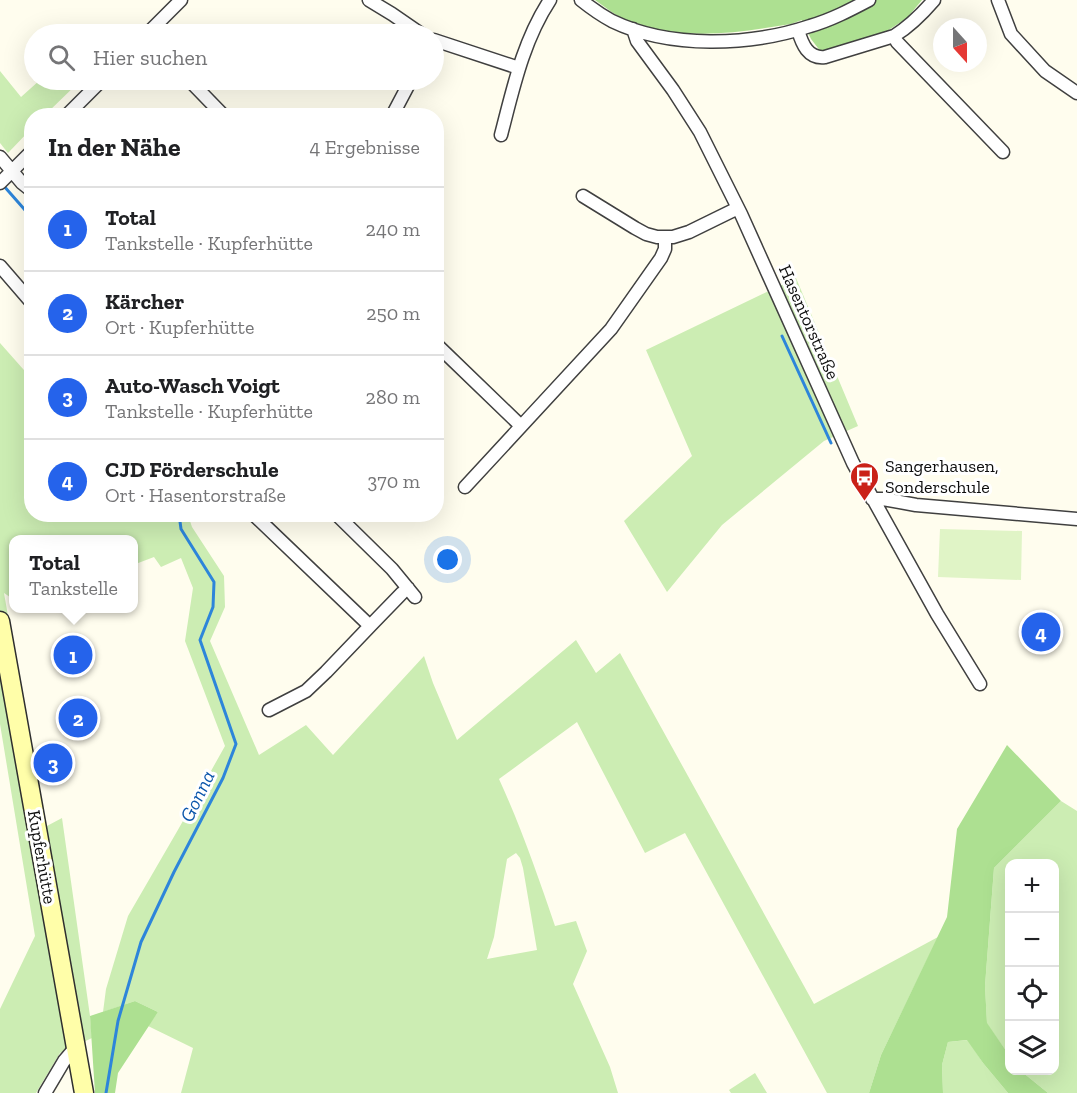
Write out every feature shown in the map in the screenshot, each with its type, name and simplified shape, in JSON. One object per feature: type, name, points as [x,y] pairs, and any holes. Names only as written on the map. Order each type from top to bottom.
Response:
[{"type":"main road","name":"Kupferhütte","points":[[0,621],[84,1093]]},
{"type":"street","points":[[157,24],[181,0]]},
{"type":"street","points":[[369,0],[406,24]]},
{"type":"street","points":[[501,135],[529,39],[550,0]]},
{"type":"street","points":[[581,0],[604,16],[633,29],[677,39],[721,41],[758,38],[798,30],[829,20],[869,0]]},
{"type":"street","points":[[798,30],[808,52],[817,58],[825,57],[894,36],[904,30],[934,0]]},
{"type":"street","points":[[998,0],[1011,34],[1045,71],[1077,93]]},
{"type":"street","name":"Hasentorstraße","points":[[633,29],[637,41],[671,86],[698,128],[738,208],[846,449],[937,614],[980,684]]},
{"type":"street","points":[[894,36],[897,42],[1003,152]]},
{"type":"street","points":[[444,43],[519,68]]},
{"type":"street","points":[[74,108],[92,90]]},
{"type":"street","points":[[199,90],[216,108]]},
{"type":"street","points":[[396,108],[406,90]]},
{"type":"street","points":[[0,157],[6,177],[24,187]]},
{"type":"street","points":[[6,177],[24,159]]},
{"type":"street","points":[[583,196],[653,237],[678,236],[738,208]]},
{"type":"street","points":[[465,487],[611,329],[662,257],[665,237]]},
{"type":"street","points":[[0,266],[24,294]]},
{"type":"street","points":[[444,352],[521,426]]},
{"type":"street","points":[[872,499],[1077,519]]},
{"type":"street","points":[[262,522],[370,626]]},
{"type":"street","points":[[269,710],[306,691],[402,593],[412,593],[392,569],[344,522]]},
{"type":"street","points":[[45,1093],[64,1061],[76,1047]]},
{"type":"green space","points":[[595,0],[922,0],[907,18],[884,33],[821,52],[811,39],[802,20],[791,24],[708,34],[667,31],[626,20]]},
{"type":"green space","points":[[0,71],[21,97],[29,90],[71,90],[52,108],[24,108],[24,136],[8,153],[0,143]]},
{"type":"green space","points":[[796,278],[858,426],[824,441],[722,525],[667,592],[624,521],[692,456],[646,350]]},
{"type":"green space","points":[[0,343],[24,370],[24,522],[190,522],[224,576],[225,607],[210,641],[259,755],[306,725],[333,755],[424,656],[457,740],[576,640],[596,673],[620,653],[814,1004],[938,937],[881,1055],[869,1093],[827,1093],[685,833],[645,853],[577,722],[499,779],[522,833],[555,926],[576,921],[587,951],[573,984],[610,1067],[618,1093],[181,1093],[193,1048],[148,1026],[158,1012],[135,1001],[103,1012],[106,989],[128,916],[225,746],[185,641],[193,588],[181,558],[161,567],[154,557],[138,563],[138,535],[9,535],[9,596],[4,593],[45,827],[62,818],[92,1038],[60,1053],[36,1093],[0,1093],[0,1009],[35,936],[0,724]],"holes":[[[516,853],[523,868],[537,950],[487,959],[494,937],[507,859]]]},
{"type":"green space","points":[[940,529],[1022,531],[1021,580],[938,577]]},
{"type":"green space","points":[[1007,745],[1061,801],[994,868],[985,986],[987,1023],[1005,1049],[1005,1075],[1026,1075],[1048,1093],[1008,1093],[967,1040],[948,1042],[942,1065],[943,1093],[869,1093],[881,1055],[947,917],[957,829]]},
{"type":"green space","points":[[1061,801],[1077,811],[1077,1093],[1048,1093],[1026,1075],[1059,1075],[1059,859],[1005,859],[1005,1049],[987,1024],[985,986],[994,868]]},
{"type":"green space","points":[[135,1001],[158,1012],[118,1073],[115,1093],[95,1093],[90,1016]]},
{"type":"green space","points":[[968,1040],[983,1063],[1008,1093],[943,1093],[942,1065],[948,1042]]},
{"type":"green space","points":[[755,1073],[767,1093],[731,1093],[729,1090]]},
{"type":"waterway","name":"Gonna","points":[[3,185],[24,209]]},
{"type":"waterway","points":[[782,336],[831,443]]},
{"type":"waterway","name":"Gonna","points":[[106,1093],[118,1021],[141,942],[223,778],[236,744],[200,640],[213,607],[214,582],[181,529],[180,522]]},
{"type":"place","name":"Sangerhausen, Sonderschule","points":[[864,502]]},
{"type":"place","name":"CJD Förderschule","points":[[1041,632]]},
{"type":"place","name":"Total","points":[[73,655]]},
{"type":"place","name":"Kärcher","points":[[78,718]]},
{"type":"place","name":"Auto-Wasch Voigt","points":[[53,763]]}]
